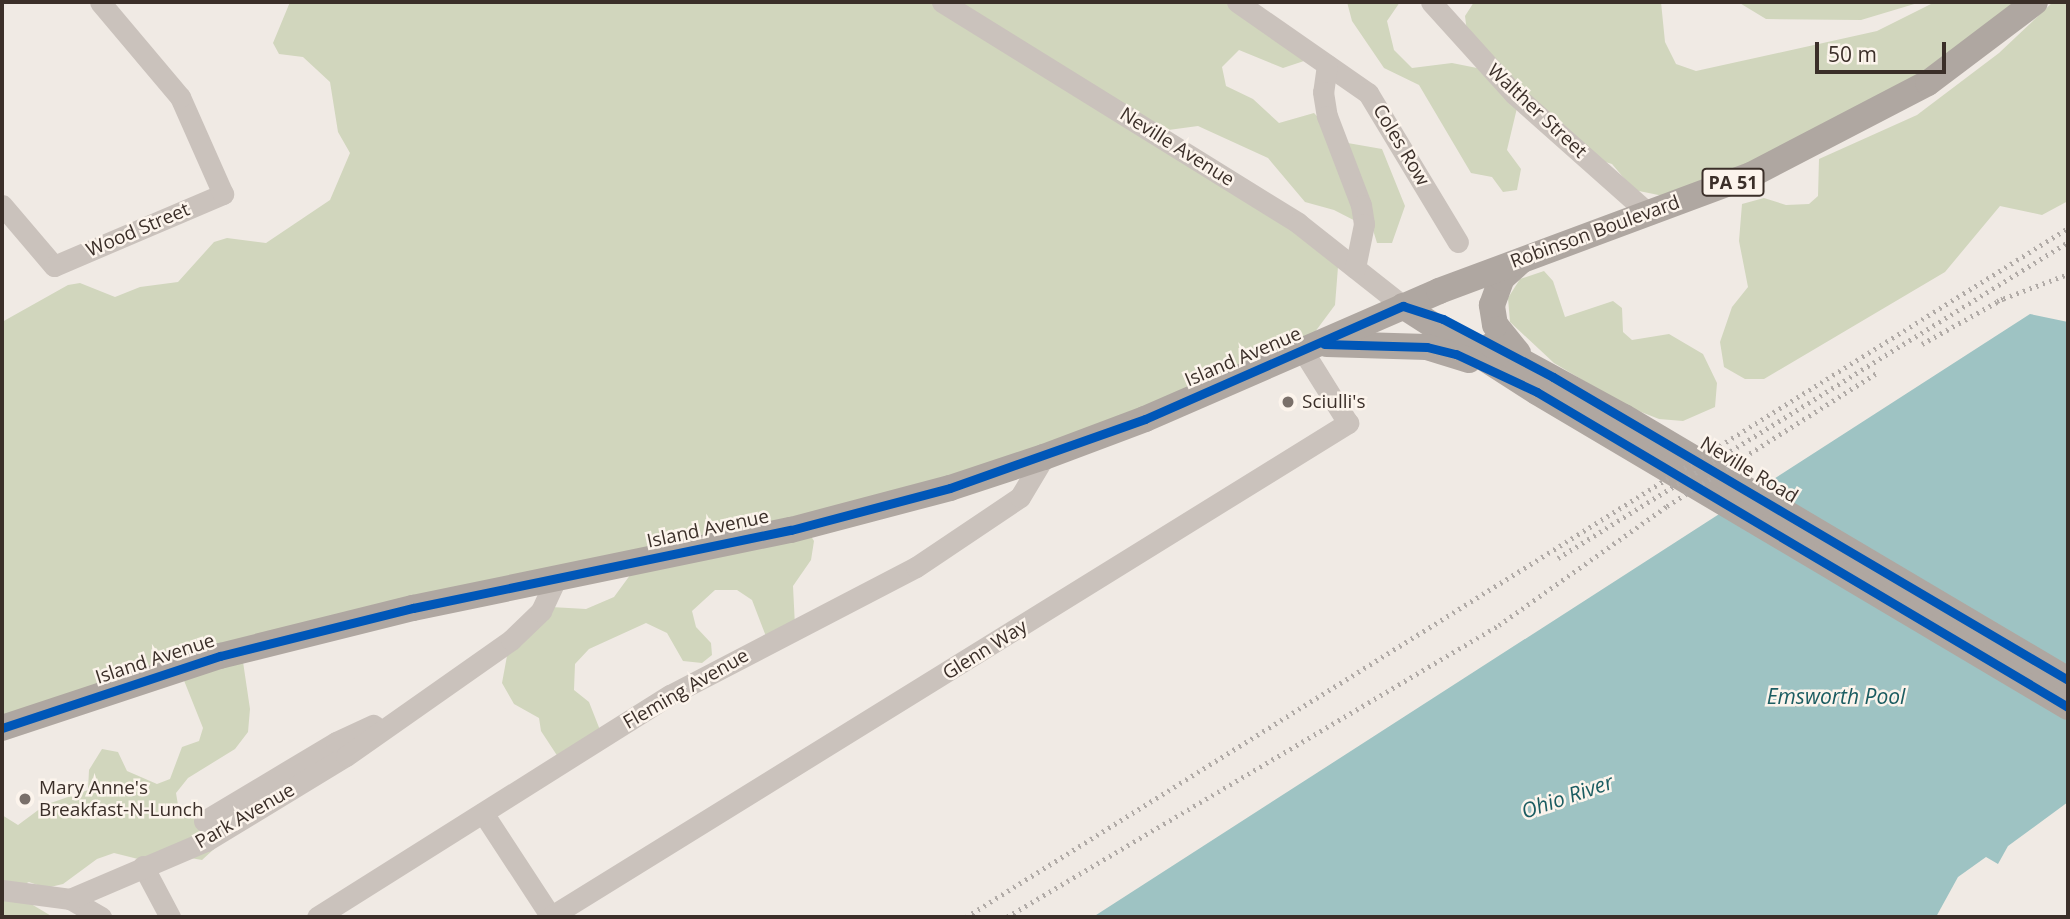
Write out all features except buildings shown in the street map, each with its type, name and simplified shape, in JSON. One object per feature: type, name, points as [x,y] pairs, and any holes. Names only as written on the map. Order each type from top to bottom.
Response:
[{"type":"main road","name":"Robinson Boulevard","points":[[1403,306],[1533,254],[1751,175],[1857,122],[1928,82],[2035,2]]},
{"type":"main road","points":[[1532,366],[1501,336],[1492,305],[1510,268],[1533,254]]},
{"type":"main road","name":"Island Avenue","points":[[2,728],[220,656],[413,608],[791,530],[950,488],[1044,457],[1310,348],[1403,306]]},
{"type":"main road","name":"Neville Road","points":[[1403,306],[1443,319],[1532,366],[1617,425],[2068,707]]},
{"type":"main road","name":"Neville Road","points":[[1403,306],[1537,392],[1617,425],[2068,680]]},
{"type":"main road","points":[[1310,348],[1427,347],[1456,355],[1537,392]]},
{"type":"street","name":"Wood Street","points":[[2,205],[54,266],[223,194],[180,97],[100,2]]},
{"type":"street","name":"Neville Avenue","points":[[942,2],[1207,164],[1298,223],[1403,306]]},
{"type":"street","name":"Coles Row","points":[[1237,2],[1380,106],[1458,242]]},
{"type":"street","name":"Walther Street","points":[[1431,2],[1514,94],[1649,214]]},
{"type":"street","points":[[1327,65],[1323,92],[1327,116],[1361,205],[1364,224],[1354,268]]},
{"type":"street","name":"Glenn Way","points":[[550,917],[1348,423],[1310,348]]},
{"type":"street","name":"Fleming Avenue","points":[[317,917],[670,695],[916,567],[1020,497],[1039,473],[1044,457]]},
{"type":"street","name":"Park Avenue","points":[[70,899],[206,841],[345,756],[407,710],[512,640],[541,611],[556,579]]},
{"type":"street","name":"Park Avenue","points":[[204,821],[336,742],[407,710]]},
{"type":"street","points":[[483,813],[550,917]]},
{"type":"street","points":[[143,866],[170,917]]},
{"type":"street","points":[[2,890],[70,899],[102,917]]},
{"type":"green space","points":[[290,2],[932,2],[1296,229],[1338,267],[1335,305],[1309,340],[1143,413],[938,484],[2,722],[2,322],[68,285],[80,283],[115,297],[140,287],[178,282],[214,242],[227,238],[266,243],[330,200],[350,153],[338,132],[330,82],[303,57],[279,54],[273,43]]},
{"type":"green space","points":[[953,2],[1229,2],[1307,60],[1283,68],[1239,50],[1222,67],[1226,86],[1253,99],[1279,123],[1314,113],[1342,142],[1382,149],[1405,206],[1392,243],[1377,243],[1373,230],[1334,210],[1305,202],[1268,158],[1198,126],[1161,131]]},
{"type":"green space","points":[[1347,2],[1400,2],[1387,21],[1394,50],[1412,68],[1452,63],[1477,68],[1517,108],[1507,150],[1521,169],[1517,190],[1503,192],[1492,177],[1471,173],[1419,85],[1384,68],[1352,21]]},
{"type":"green space","points":[[1474,2],[1661,2],[1665,42],[1676,64],[1696,71],[1877,31],[1935,2],[2032,2],[1927,81],[1678,199],[1634,190],[1612,164],[1589,157],[1468,40],[1465,16]]},
{"type":"green space","points":[[1738,2],[1921,2],[1861,20],[1766,19]]},
{"type":"green space","points":[[2053,2],[2068,2],[2068,201],[2042,215],[2000,206],[1945,272],[1764,379],[1745,379],[1724,367],[1720,342],[1732,307],[1748,287],[1739,241],[1742,204],[1764,198],[1786,205],[1809,204],[1818,196],[1819,159],[1917,115],[1999,53]]},
{"type":"green space","points":[[1544,271],[1553,281],[1565,317],[1613,301],[1622,308],[1623,332],[1632,340],[1669,334],[1703,354],[1717,383],[1715,407],[1683,421],[1659,419],[1626,406],[1554,363],[1510,322],[1508,298],[1520,279]]},
{"type":"green space","points":[[807,530],[814,541],[811,560],[793,586],[795,626],[767,639],[752,600],[737,590],[715,590],[692,611],[696,627],[711,643],[712,655],[702,663],[683,661],[667,633],[646,623],[589,649],[575,664],[574,690],[589,702],[600,730],[562,763],[541,731],[539,718],[514,704],[502,683],[509,645],[551,607],[586,609],[614,597],[636,567]]},
{"type":"green space","points":[[242,655],[250,709],[248,732],[235,749],[188,778],[176,793],[178,805],[188,813],[207,813],[217,832],[214,849],[202,860],[173,855],[142,860],[114,853],[97,859],[63,884],[46,888],[29,882],[18,887],[2,885],[2,815],[18,825],[45,805],[88,790],[89,770],[102,749],[118,752],[127,771],[157,784],[170,779],[182,747],[199,741],[203,728],[181,673]]},
{"type":"green space","points":[[2,893],[16,895],[53,917],[2,917]]},
{"type":"water","name":"Emsworth Pool","points":[[2030,314],[2068,322],[2068,802],[2008,846],[1998,864],[1986,857],[1958,877],[1936,917],[1093,917]]},
{"type":"railway","points":[[966,917],[2068,228]]},
{"type":"railway","points":[[1558,558],[2068,242]]},
{"type":"railway","points":[[1997,301],[2068,274]]},
{"type":"railway","points":[[1922,344],[2004,298]]},
{"type":"railway","points":[[1007,917],[1499,625],[1667,506],[1878,372]]},
{"type":"cycle path","points":[[2,728],[220,656],[413,608],[791,530],[950,488],[1145,419],[1403,306],[1443,319],[1553,377],[2068,680]]},
{"type":"cycle path","points":[[1324,344],[1427,347],[1456,354],[1537,392],[2068,707]]},
{"type":"place","name":"Sciulli's","points":[[1288,402]]},
{"type":"place","name":"Mary Anne's Breakfast-N-Lunch","points":[[25,799]]},
{"type":"water label","name":"Ohio River","points":[[1567,796]]}]
